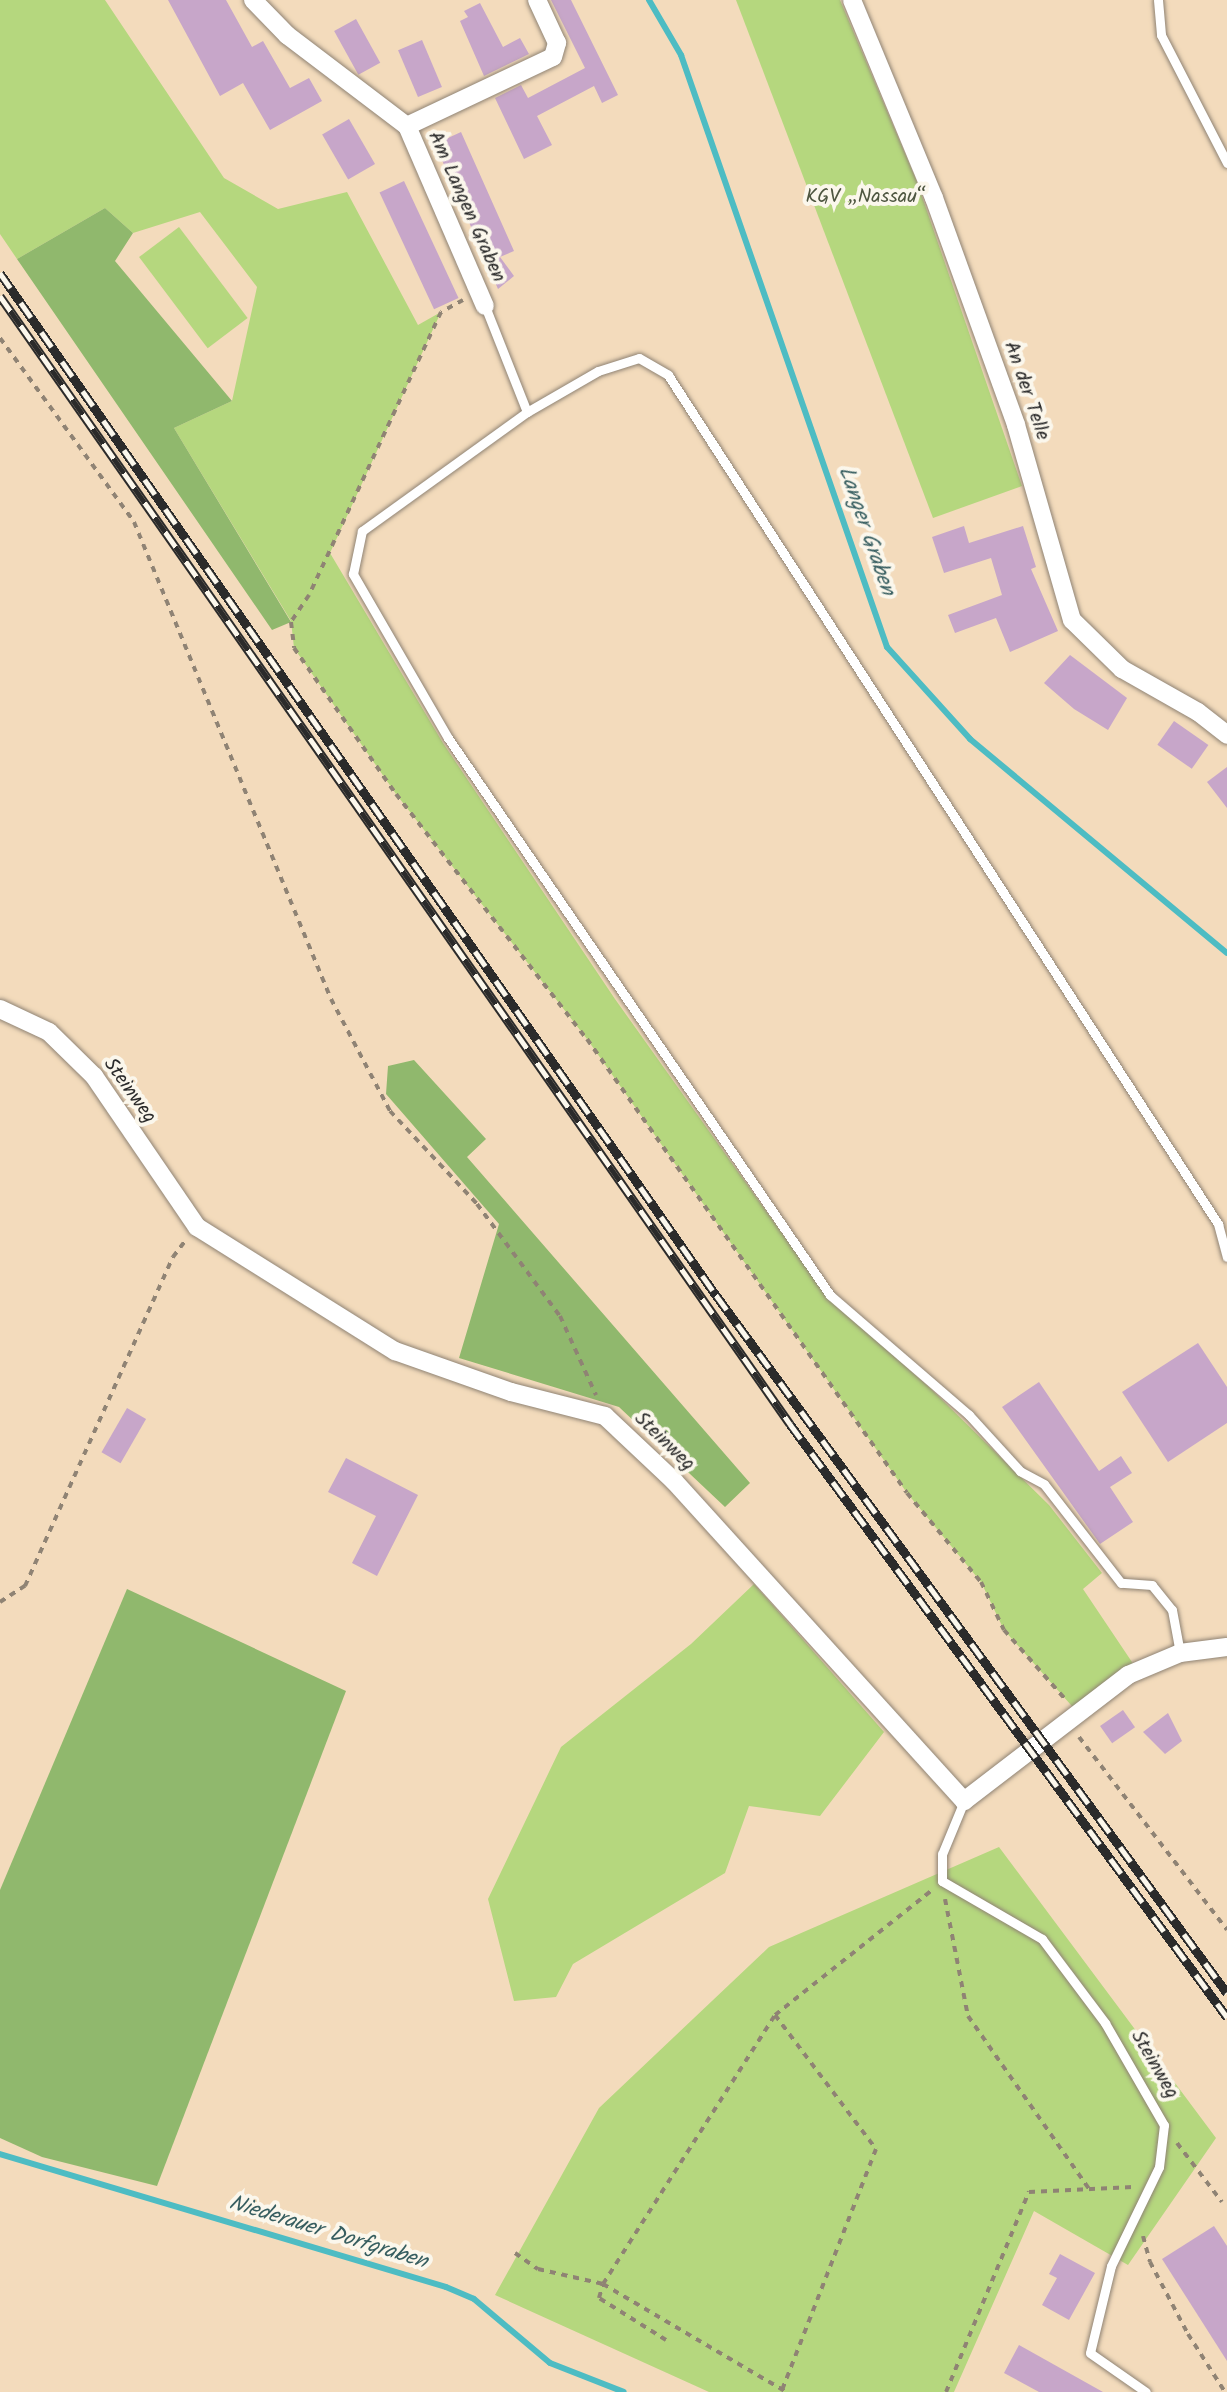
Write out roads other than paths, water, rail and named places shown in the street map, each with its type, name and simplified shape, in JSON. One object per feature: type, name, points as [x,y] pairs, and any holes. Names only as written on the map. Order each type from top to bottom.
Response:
[{"type":"street","name":"Am Langen Graben","points":[[253,0],[287,35],[407,126],[482,299]]},
{"type":"street","name":"Am Langen Graben","points":[[407,126],[553,57],[557,43],[537,0]]},
{"type":"street","name":"An der Telle","points":[[852,0],[929,185],[1016,425],[1072,620],[1122,669],[1198,712],[1227,735]]},
{"type":"street","name":"Steinweg","points":[[0,1009],[49,1032],[94,1076],[197,1227],[395,1351],[511,1392],[605,1416],[674,1481],[964,1801]]},
{"type":"street","points":[[964,1801],[1128,1675],[1180,1653],[1227,1647]]},
{"type":"lane","points":[[1161,2],[1161,35],[1227,163]]},
{"type":"lane","points":[[482,299],[527,412]]},
{"type":"lane","points":[[1180,1653],[1172,1610],[1152,1585],[1121,1583],[1044,1484],[1020,1471],[969,1415],[830,1295],[448,738],[353,574],[362,531],[527,412],[598,371],[632,359],[650,362],[678,387],[1218,1224],[1227,1257]]},
{"type":"lane","name":"Steinweg","points":[[964,1801],[942,1854],[942,1881],[1042,1939],[1105,2023],[1164,2125],[1151,2186],[1138,2219],[1111,2266],[1090,2353],[1146,2392]]},
{"type":"waterway","name":"Langer Graben","points":[[649,0],[681,55],[887,647],[970,739],[1227,953]]},
{"type":"waterway","name":"Niederauer Dorfgraben","points":[[0,2154],[446,2287],[474,2299],[550,2363],[624,2392]]},
{"type":"railway","points":[[0,273],[716,1295],[1227,1993]]},
{"type":"railway","points":[[0,296],[790,1424],[1227,2017]]},
{"type":"park label","name":"KGV „Nassau“","points":[[866,197]]}]
